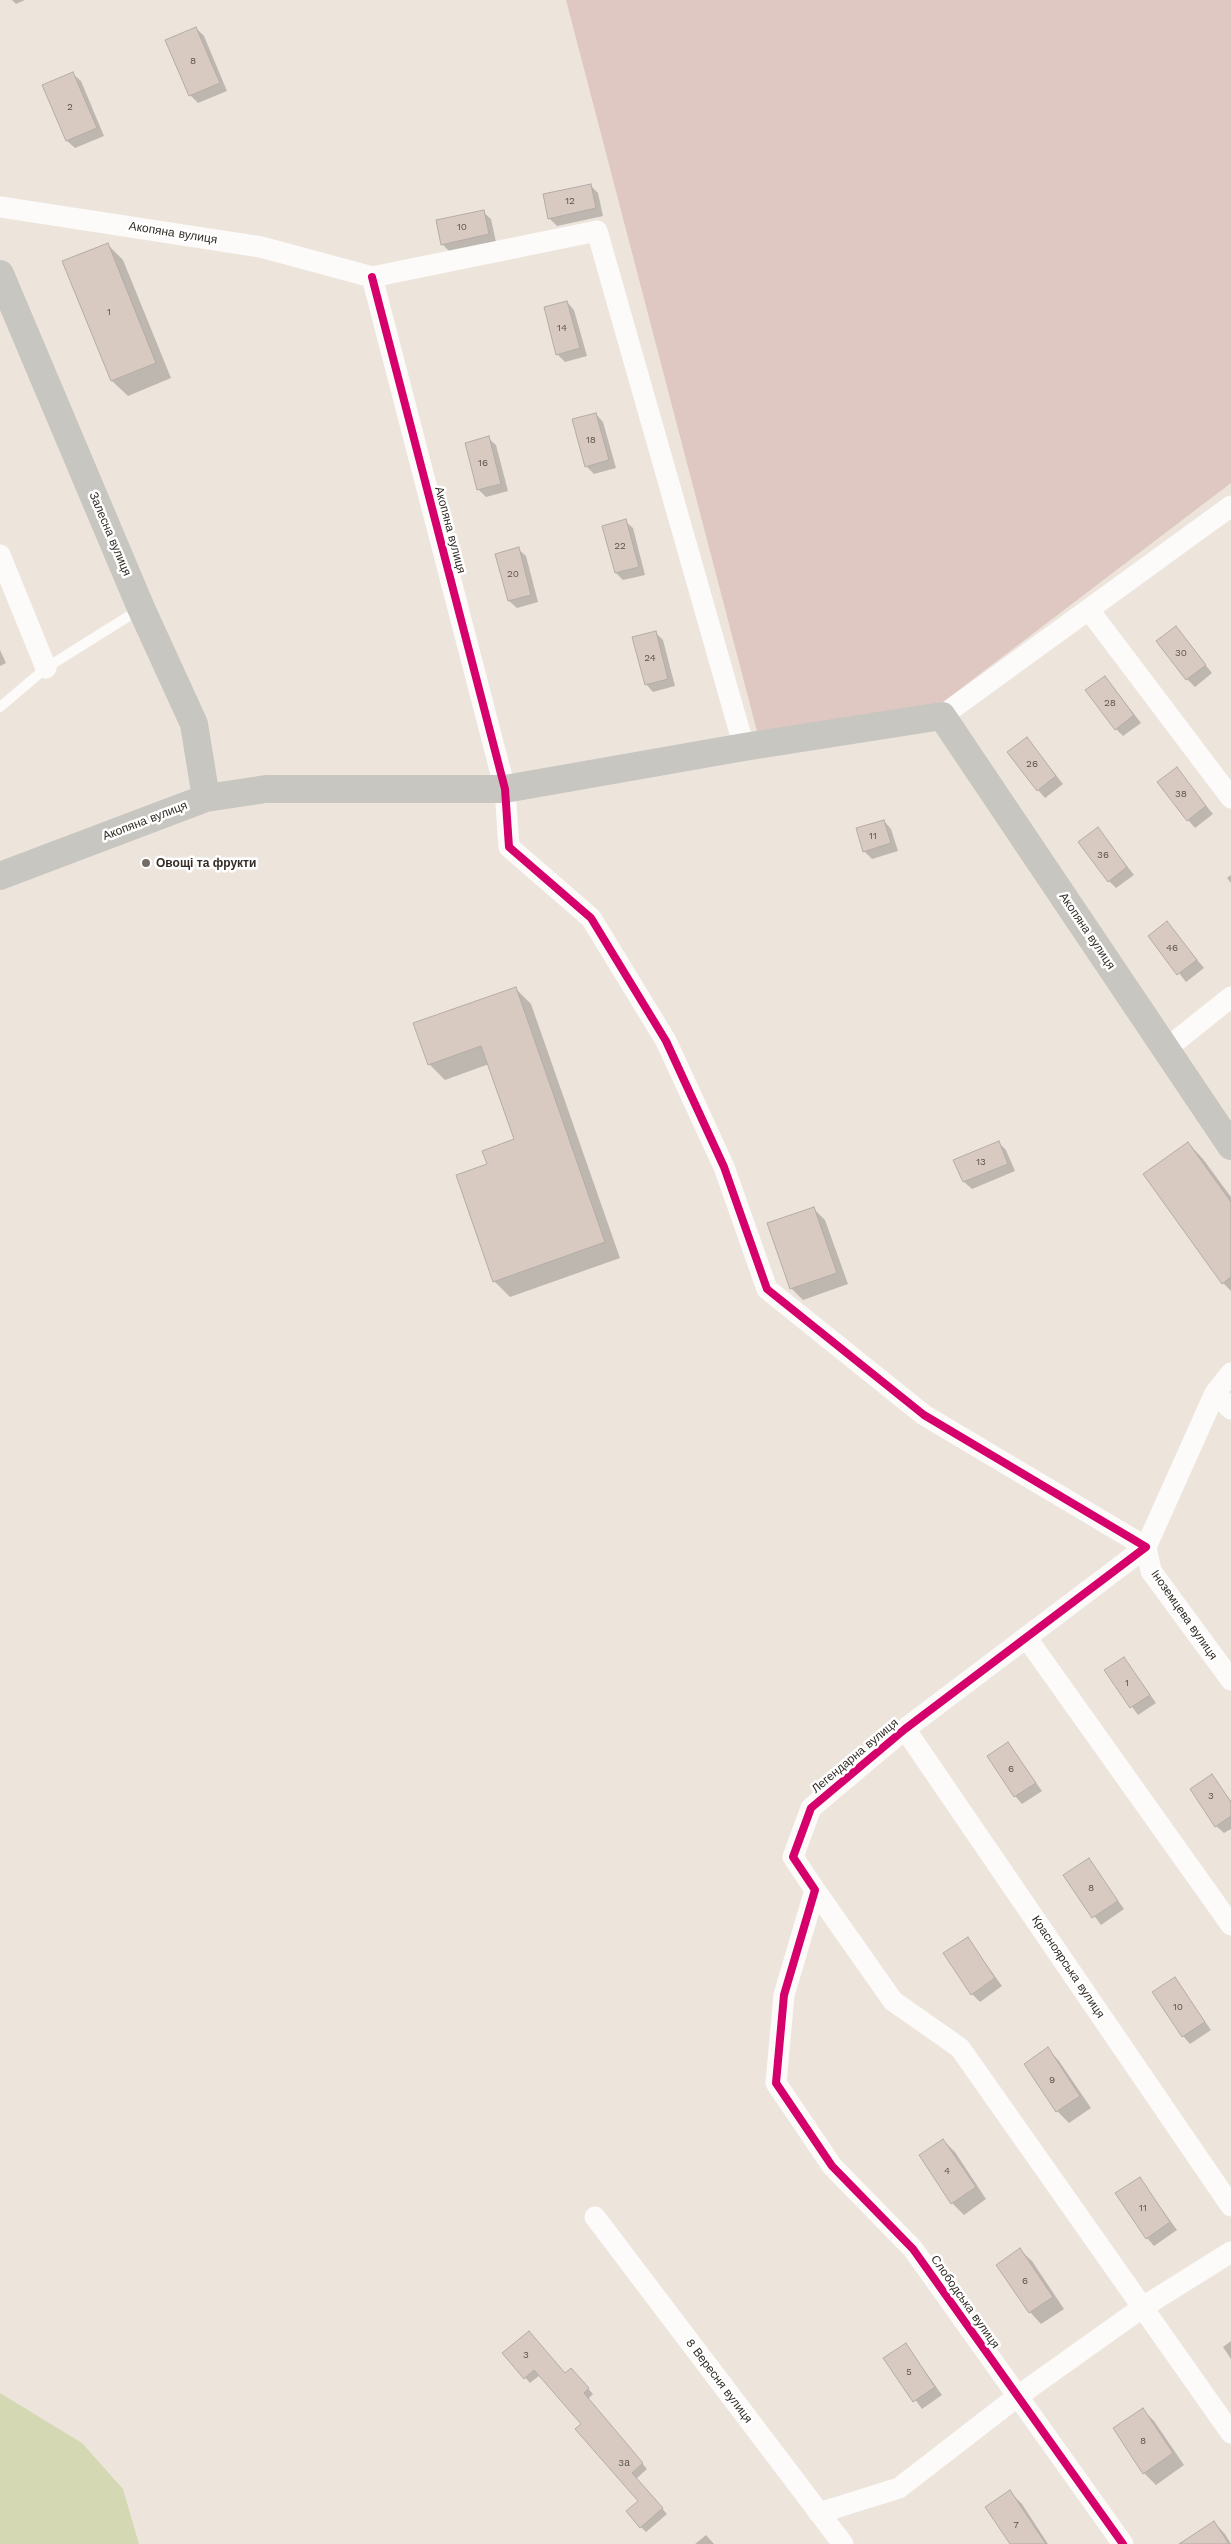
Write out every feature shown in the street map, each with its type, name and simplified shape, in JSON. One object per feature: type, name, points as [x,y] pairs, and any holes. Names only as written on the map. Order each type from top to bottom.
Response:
[{"type":"main road","name":"Залесна вулиця","points":[[0,274],[141,608],[194,724],[206,798]]},
{"type":"main road","name":"Акопяна вулиця","points":[[0,876],[206,798],[266,788],[505,789],[744,747],[942,716],[1231,1146]]},
{"type":"street","name":"Акопяна вулиця","points":[[0,207],[261,247],[372,277],[597,231],[744,747]]},
{"type":"street","name":"Акопяна вулиця","points":[[372,277],[505,789]]},
{"type":"street","name":"Акопяна вулиця","points":[[942,716],[1231,506]]},
{"type":"street","points":[[0,555],[46,668]]},
{"type":"street","points":[[1089,610],[1231,798]]},
{"type":"street","points":[[505,789],[509,847],[591,918],[666,1041],[724,1167],[767,1289],[924,1415],[1146,1547],[1215,1393],[1231,1373]]},
{"type":"street","points":[[1166,1049],[1231,997]]},
{"type":"street","points":[[1215,1393],[1231,1409]]},
{"type":"street","name":"Легендарна вулиця","points":[[815,1890],[793,1858],[811,1808],[905,1729],[1146,1547]]},
{"type":"street","name":"Іноземцева вулиця","points":[[1146,1547],[1151,1572],[1231,1680]]},
{"type":"street","points":[[1026,1637],[1231,1925]]},
{"type":"street","name":"Красноярська вулиця","points":[[905,1729],[1231,2206]]},
{"type":"street","points":[[815,1890],[893,2001],[960,2048],[1231,2433]]},
{"type":"street","name":"Слободська вулиця","points":[[815,1890],[784,1995],[776,2083],[832,2166],[913,2249],[1123,2544]]},
{"type":"street","name":"8 Вересня вулиця","points":[[595,2217],[819,2514],[844,2544]]},
{"type":"street","points":[[819,2514],[899,2488],[1018,2396],[1142,2307],[1231,2252]]},
{"type":"lane","points":[[0,707],[46,668],[141,608]]},
{"type":"shaded area","points":[[566,0],[1231,0],[1231,483],[943,702],[758,735]]},
{"type":"shaded area","points":[[0,2393],[82,2443],[123,2489],[139,2544],[0,2544]]},
{"type":"building","points":[[196,27],[220,83],[189,96],[165,40]]},
{"type":"building","points":[[73,72],[97,128],[66,141],[42,85]]},
{"type":"building","points":[[591,184],[596,208],[548,219],[543,194]]},
{"type":"building","points":[[484,210],[489,234],[441,245],[436,220]]},
{"type":"building","points":[[108,243],[156,363],[111,381],[62,261]]},
{"type":"building","points":[[567,301],[580,348],[556,355],[544,307]]},
{"type":"building","points":[[596,413],[609,460],[585,467],[572,419]]},
{"type":"building","points":[[489,436],[501,484],[477,490],[465,443]]},
{"type":"building","points":[[626,519],[639,567],[615,573],[602,526]]},
{"type":"building","points":[[519,547],[531,595],[508,601],[495,554]]},
{"type":"building","points":[[1176,626],[1206,665],[1186,680],[1156,641]]},
{"type":"building","points":[[656,631],[668,679],[645,685],[632,637]]},
{"type":"building","points":[[1105,676],[1134,715],[1115,730],[1085,690]]},
{"type":"building","points":[[1027,737],[1056,776],[1037,791],[1007,752]]},
{"type":"building","points":[[1177,767],[1206,806],[1187,821],[1157,782]]},
{"type":"building","points":[[884,820],[891,843],[863,852],[856,828]]},
{"type":"building","points":[[1098,827],[1127,867],[1108,882],[1078,842]]},
{"type":"building","points":[[1167,921],[1197,960],[1177,975],[1148,936]]},
{"type":"building","points":[[516,987],[605,1242],[493,1282],[456,1175],[487,1164],[482,1151],[514,1139],[481,1046],[428,1065],[413,1023]]},
{"type":"building","points":[[999,1141],[1008,1164],[963,1182],[953,1160]]},
{"type":"building","points":[[1188,1142],[1231,1202],[1231,1277],[1222,1284],[1143,1174]]},
{"type":"building","points":[[814,1207],[837,1273],[790,1289],[767,1223]]},
{"type":"building","points":[[1124,1657],[1150,1695],[1130,1708],[1104,1670]]},
{"type":"building","points":[[1008,1742],[1036,1783],[1014,1797],[987,1756]]},
{"type":"building","points":[[1212,1774],[1231,1802],[1231,1816],[1215,1827],[1190,1789]]},
{"type":"building","points":[[1089,1858],[1118,1901],[1092,1918],[1063,1875]]},
{"type":"building","points":[[968,1937],[995,1978],[971,1995],[943,1953]]},
{"type":"building","points":[[1175,1977],[1205,2022],[1182,2037],[1152,1992]]},
{"type":"building","points":[[1048,2047],[1080,2096],[1056,2112],[1024,2064]]},
{"type":"building","points":[[943,2139],[976,2187],[951,2204],[919,2155]]},
{"type":"building","points":[[1140,2177],[1170,2222],[1146,2239],[1115,2193]]},
{"type":"building","points":[[1020,2248],[1053,2297],[1029,2313],[996,2265]]},
{"type":"building","points":[[529,2331],[565,2373],[571,2368],[589,2388],[584,2393],[643,2463],[632,2473],[663,2508],[640,2528],[626,2511],[638,2501],[575,2429],[581,2424],[534,2370],[524,2379],[502,2353]]},
{"type":"building","points":[[906,2343],[935,2387],[913,2402],[883,2358]]},
{"type":"building","points":[[1143,2408],[1173,2453],[1143,2474],[1113,2428]]},
{"type":"building","points":[[1010,2490],[1046,2544],[1010,2544],[985,2507]]},
{"type":"building","points":[[1214,2521],[1229,2544],[1179,2544]]},
{"type":"cycle path","points":[[372,277],[505,789],[509,847],[591,918],[666,1041],[724,1167],[767,1289],[924,1415],[1146,1547],[905,1729],[811,1808],[793,1857],[815,1890],[784,1995],[776,2083],[832,2166],[913,2249],[1123,2544]]},
{"type":"place","name":"Овощі та фрукти","points":[[146,863]]}]
